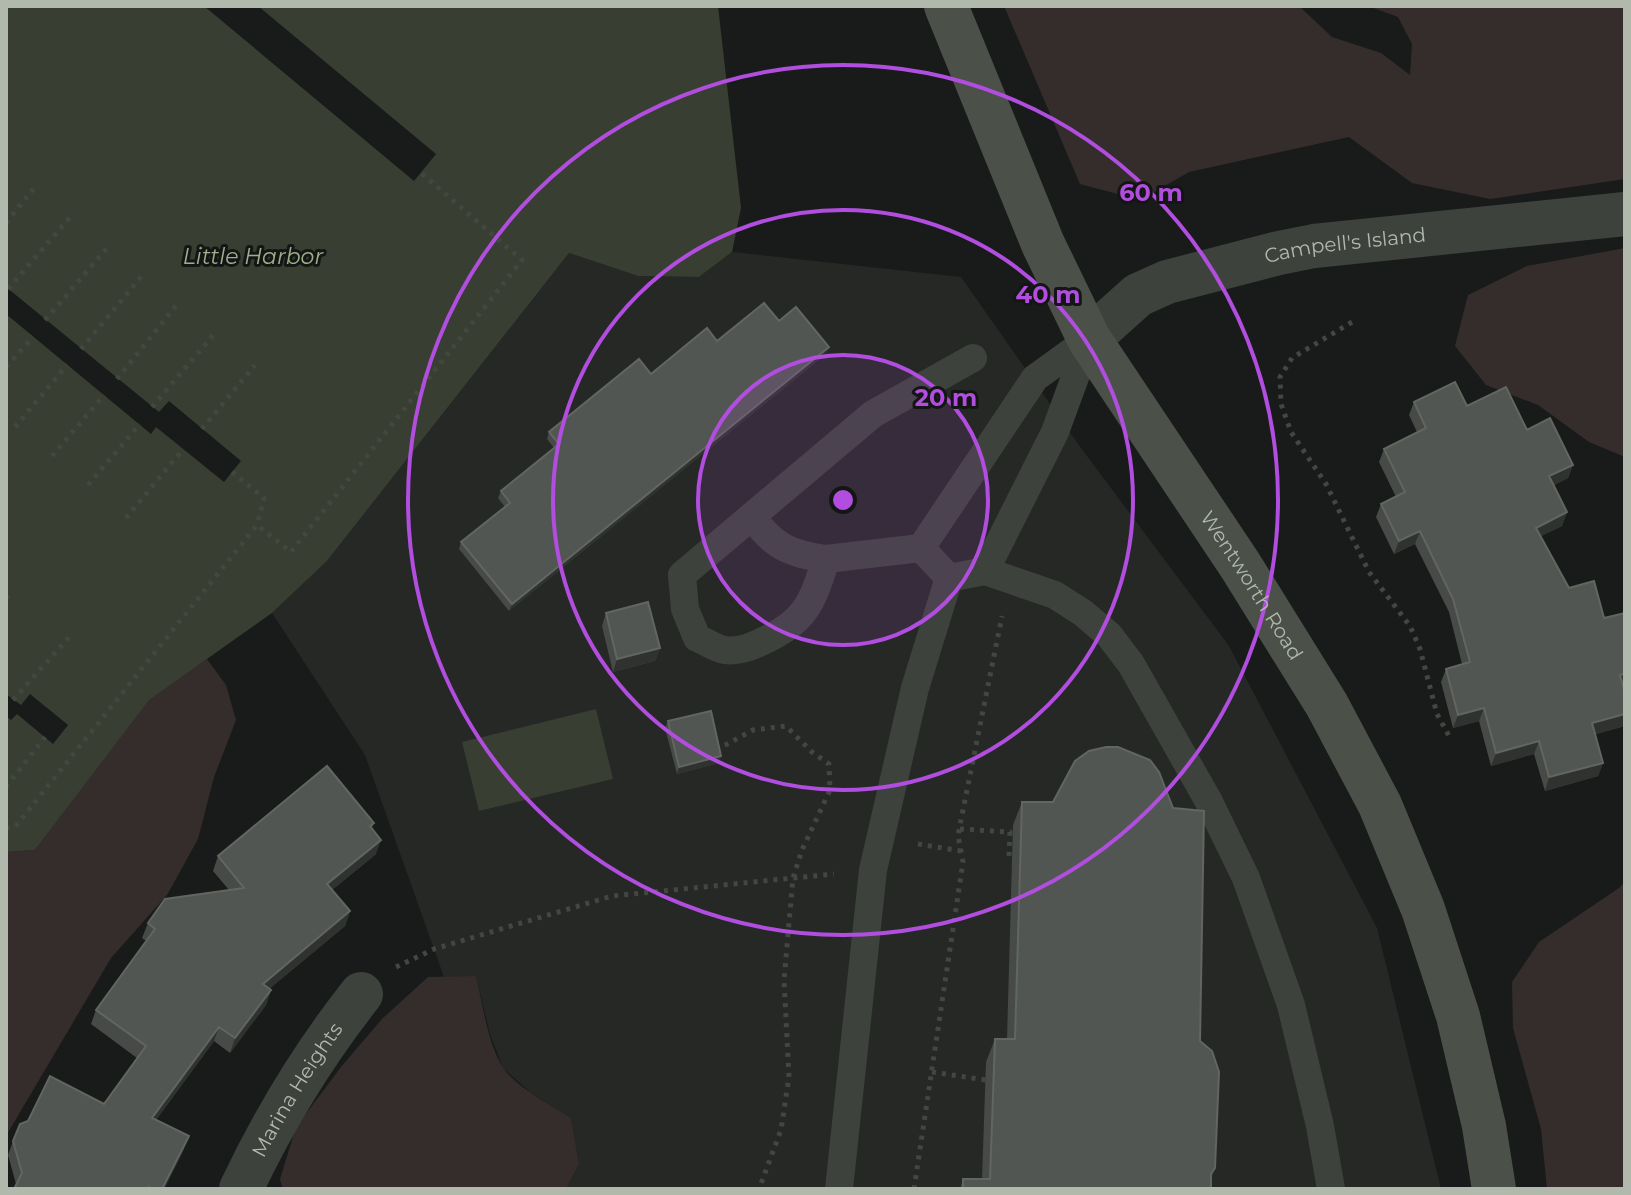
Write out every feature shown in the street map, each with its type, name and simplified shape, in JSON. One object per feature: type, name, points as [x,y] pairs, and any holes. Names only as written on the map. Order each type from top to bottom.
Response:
[{"type":"main road","name":"Wentworth Road","points":[[946,6],[1043,244],[1089,339],[1248,577],[1327,705],[1380,805],[1423,909],[1458,1016],[1484,1126],[1494,1189]]},
{"type":"street","name":"Campell's Island","points":[[1089,339],[1138,295],[1167,282],[1279,253],[1314,246],[1625,214]]},
{"type":"street","name":"Marina Heights","points":[[241,1189],[266,1136],[301,1076],[361,994]]},
{"type":"lane","points":[[752,516],[766,536],[786,549],[805,556],[826,559],[921,548],[1035,378],[1089,339]]},
{"type":"lane","points":[[998,576],[1089,339]]},
{"type":"lane","points":[[826,559],[818,586],[803,615],[782,633],[750,647],[725,650],[697,638],[685,609],[682,575],[873,414],[973,358]]},
{"type":"lane","points":[[921,548],[949,578],[998,576],[1055,595],[1109,635],[1131,664],[1208,800],[1246,878],[1291,1005],[1320,1126],[1331,1189]]},
{"type":"lane","points":[[839,1189],[873,870],[915,688],[949,578]]},
{"type":"path","points":[[257,525],[291,552],[522,260],[421,173]]},
{"type":"path","points":[[6,223],[35,187]]},
{"type":"path","points":[[8,289],[72,215]]},
{"type":"path","points":[[45,320],[108,247]]},
{"type":"path","points":[[81,349],[145,272]]},
{"type":"path","points":[[117,379],[179,302]]},
{"type":"path","points":[[1352,322],[1292,358],[1280,377],[1281,404],[1291,432],[1326,484],[1369,572],[1410,626],[1420,649],[1437,714],[1449,736]]},
{"type":"path","points":[[152,407],[215,333]]},
{"type":"path","points":[[6,367],[33,337]]},
{"type":"path","points":[[15,427],[67,365]]},
{"type":"path","points":[[202,429],[255,365]]},
{"type":"path","points":[[52,456],[104,395]]},
{"type":"path","points":[[88,485],[140,424]]},
{"type":"path","points":[[126,518],[183,449]]},
{"type":"path","points":[[6,828],[15,827],[257,525],[264,498],[232,472]]},
{"type":"path","points":[[914,1189],[963,862],[958,835],[998,576]]},
{"type":"path","points":[[6,598],[12,592]]},
{"type":"path","points":[[13,700],[71,635]]},
{"type":"path","points":[[716,750],[753,730],[786,726],[829,764],[830,790],[802,850],[793,878],[784,980],[789,1077],[781,1130],[759,1189]]},
{"type":"path","points":[[6,787],[45,737]]},
{"type":"path","points":[[960,829],[1010,832],[1009,857],[1013,857]]},
{"type":"path","points":[[361,994],[396,967],[434,949],[612,896],[873,870]]},
{"type":"path","points":[[932,1072],[986,1080]]},
{"type":"shaded area","points":[[1004,6],[1299,6],[1332,37],[1381,53],[1410,75],[1412,44],[1398,17],[1368,6],[1625,6],[1625,179],[1490,199],[1412,183],[1349,137],[1189,172],[1140,200],[1080,184]]},
{"type":"shaded area","points":[[1625,248],[1625,457],[1589,442],[1538,405],[1486,385],[1455,346],[1468,295],[1527,266]]},
{"type":"shaded area","points":[[732,252],[961,277],[1081,448],[1229,646],[1377,928],[1441,1189],[566,1189],[579,1164],[571,1118],[531,1093],[503,1068],[490,1034],[476,976],[444,977],[365,755],[272,613],[327,561],[569,253],[638,276],[699,277]]},
{"type":"shaded area","points":[[207,659],[226,685],[236,720],[214,777],[198,839],[167,895],[111,958],[6,1136],[6,852],[35,850],[149,699]]},
{"type":"shaded area","points":[[1625,882],[1625,1189],[1547,1189],[1541,1129],[1513,1028],[1512,982],[1539,942]]},
{"type":"shaded area","points":[[476,976],[489,1034],[502,1066],[524,1088],[571,1118],[579,1164],[566,1189],[283,1189],[280,1179],[296,1127],[382,1019],[428,977]]},
{"type":"water","name":"Little Harbor","points":[[6,6],[718,6],[741,208],[732,252],[699,277],[638,276],[569,253],[327,561],[272,613],[149,700],[35,850],[6,852]]},
{"type":"water","points":[[596,709],[613,779],[479,811],[462,742]]},
{"type":"pier","points":[[204,6],[258,6],[436,154],[414,181]]},
{"type":"pier","points":[[6,287],[159,412],[169,401],[241,461],[224,482],[156,427],[151,434],[6,314]]},
{"type":"pier","points":[[6,694],[21,705],[30,694],[68,725],[53,744],[17,714],[11,720],[6,716]]},
{"type":"building","points":[[764,303],[779,321],[796,307],[829,347],[512,604],[461,542],[510,503],[501,491],[559,444],[549,432],[639,359],[651,374],[707,328],[717,341]]},
{"type":"building","points":[[1455,382],[1467,406],[1506,387],[1527,430],[1550,418],[1573,465],[1549,476],[1567,512],[1536,528],[1569,588],[1594,581],[1604,618],[1625,613],[1625,674],[1620,675],[1625,693],[1625,714],[1592,723],[1603,763],[1549,777],[1539,741],[1496,753],[1484,708],[1458,715],[1446,669],[1470,662],[1453,599],[1420,531],[1399,541],[1381,504],[1405,492],[1384,449],[1426,428],[1414,402]]},
{"type":"building","points":[[648,602],[660,648],[617,659],[606,613]]},
{"type":"building","points":[[711,711],[721,756],[679,767],[668,721]]},
{"type":"building","points":[[1118,747],[1150,760],[1159,772],[1173,808],[1204,811],[1200,1041],[1212,1051],[1219,1072],[1215,1168],[1211,1174],[1211,1189],[963,1189],[963,1179],[990,1179],[995,1039],[1015,1039],[1022,802],[1053,802],[1075,761],[1089,751]]},
{"type":"building","points":[[327,766],[374,823],[370,826],[381,840],[327,884],[350,911],[263,984],[271,990],[235,1038],[219,1027],[152,1118],[189,1136],[162,1189],[14,1189],[22,1173],[13,1141],[20,1124],[28,1121],[50,1076],[104,1104],[146,1046],[96,1010],[155,929],[148,923],[165,899],[244,888],[218,856]]}]
